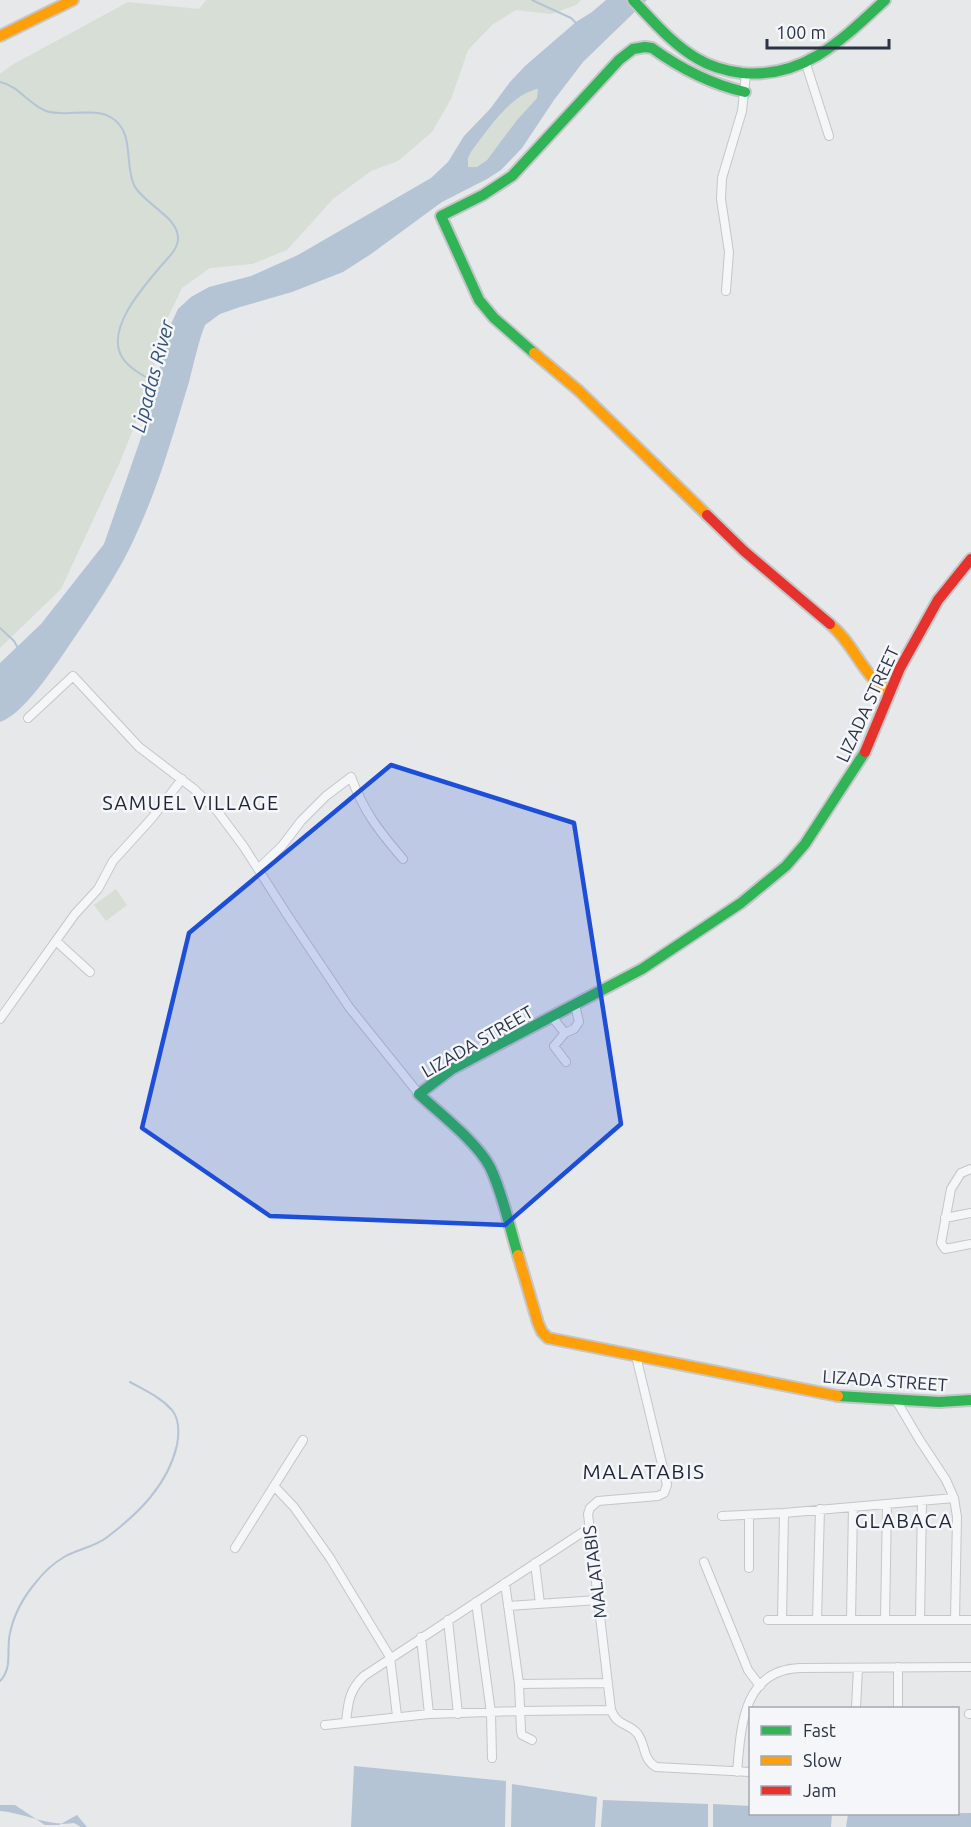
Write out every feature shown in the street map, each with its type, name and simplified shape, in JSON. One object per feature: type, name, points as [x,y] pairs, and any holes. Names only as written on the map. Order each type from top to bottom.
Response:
[{"type":"main road","points":[[0,36],[73,0]]},
{"type":"main road","points":[[633,0],[664,32],[695,57],[710,66],[746,74],[781,72],[806,64],[853,30],[885,0]]},
{"type":"main road","points":[[745,92],[722,88],[701,80],[652,48],[645,45],[638,46],[621,57],[609,69],[512,176],[483,195],[441,216],[479,300],[494,318],[578,390],[744,551],[838,631],[870,680],[889,693]]},
{"type":"main road","name":"LIZADA STREET","points":[[971,559],[938,600],[900,668],[865,753],[805,844],[786,866],[741,903],[642,969],[452,1069],[419,1094],[473,1145],[489,1165],[499,1190],[542,1332],[548,1338],[833,1396],[939,1402],[971,1400]]},
{"type":"street","points":[[806,64],[829,136]]},
{"type":"street","points":[[726,291],[729,252],[721,199],[722,178],[742,111],[746,74]]},
{"type":"street","points":[[28,718],[73,676],[140,747],[182,779],[218,812],[350,1007],[419,1094]]},
{"type":"street","points":[[258,869],[282,846],[301,821],[326,796],[351,777],[360,802],[403,859]]},
{"type":"street","points":[[0,1018],[75,914],[98,889],[113,861],[152,818],[182,779]]},
{"type":"street","points":[[56,942],[90,972]]},
{"type":"street","points":[[566,1062],[554,1047],[579,1022],[575,1005]]},
{"type":"street","points":[[552,1017],[565,1034]]},
{"type":"street","points":[[971,1169],[961,1173],[955,1180],[948,1201],[941,1243],[945,1249],[971,1244]]},
{"type":"street","points":[[945,1218],[971,1213]]},
{"type":"street","name":"MALATABIS","points":[[611,1710],[588,1514],[590,1508],[598,1501],[658,1496],[666,1490],[667,1485],[636,1356]]},
{"type":"street","points":[[896,1400],[946,1480],[954,1498],[957,1517],[955,1620]]},
{"type":"street","points":[[235,1548],[303,1440]]},
{"type":"street","points":[[274,1485],[294,1507],[324,1549],[390,1657],[398,1716]]},
{"type":"street","points":[[723,1516],[954,1498]]},
{"type":"street","points":[[920,1620],[922,1501]]},
{"type":"street","points":[[885,1620],[887,1504]]},
{"type":"street","points":[[851,1620],[853,1507]]},
{"type":"street","points":[[817,1620],[820,1509]]},
{"type":"street","points":[[782,1620],[784,1513]]},
{"type":"street","points":[[749,1515],[749,1568]]},
{"type":"street","points":[[346,1722],[348,1701],[355,1684],[390,1657],[589,1528]]},
{"type":"street","points":[[704,1562],[748,1670],[760,1686]]},
{"type":"street","points":[[535,1563],[540,1604]]},
{"type":"street","points":[[505,1583],[519,1684],[522,1735],[532,1740]]},
{"type":"street","points":[[508,1606],[598,1600]]},
{"type":"street","points":[[476,1602],[491,1713],[492,1758]]},
{"type":"street","points":[[448,1620],[458,1714]]},
{"type":"street","points":[[768,1620],[971,1620]]},
{"type":"street","points":[[421,1637],[429,1714]]},
{"type":"street","points":[[898,1667],[898,1707]]},
{"type":"street","points":[[736,1772],[741,1721],[747,1704],[760,1686],[778,1671],[787,1668],[971,1667]]},
{"type":"street","points":[[856,1707],[858,1668]]},
{"type":"street","points":[[519,1684],[608,1683]]},
{"type":"street","points":[[325,1725],[429,1714],[611,1710],[620,1724],[638,1735],[646,1758],[656,1767],[749,1772]]},
{"type":"highlighted area","points":[[391,765],[574,823],[621,1124],[505,1225],[270,1216],[142,1128],[189,933]]},
{"type":"shaded area","points":[[206,0],[581,0],[576,5],[551,14],[516,10],[493,24],[468,50],[451,99],[432,132],[398,161],[371,171],[333,199],[287,250],[252,264],[210,268],[182,288],[158,338],[152,382],[120,462],[61,589],[0,648],[0,74],[12,65],[128,2],[199,9]]},
{"type":"shaded area","points":[[538,89],[537,98],[487,160],[477,167],[468,167],[471,152],[500,114],[528,92]]},
{"type":"shaded area","points":[[116,889],[127,905],[106,921],[94,905]]},
{"type":"water","points":[[606,0],[647,0],[583,62],[522,148],[501,170],[442,202],[343,272],[292,292],[220,314],[205,325],[160,475],[147,511],[123,561],[95,608],[44,682],[18,711],[0,722],[0,663],[41,624],[104,544],[144,429],[171,324],[178,309],[191,297],[209,287],[251,276],[298,255],[431,178],[448,162],[464,136],[490,109],[525,66],[576,22]],"holes":[[[538,89],[537,98],[487,160],[477,167],[468,167],[471,152],[509,105],[528,92]]]},
{"type":"water","points":[[354,1766],[506,1781],[505,1827],[351,1827]]},
{"type":"water","points":[[512,1784],[597,1797],[595,1827],[511,1827]]},
{"type":"water","points":[[603,1800],[708,1804],[708,1827],[601,1827]]},
{"type":"water","points":[[713,1804],[749,1806],[749,1815],[832,1815],[831,1827],[713,1827]]},
{"type":"water","points":[[0,1805],[15,1805],[36,1819],[0,1811]]},
{"type":"water","points":[[959,1813],[971,1813],[971,1827],[846,1827],[848,1815],[959,1815]]},
{"type":"water","points":[[77,1815],[87,1827],[74,1823],[62,1823]]},
{"type":"water","points":[[36,1819],[46,1821],[62,1823],[45,1825]]},
{"type":"waterway","points":[[532,0],[571,18],[577,24]]},
{"type":"waterway","name":"Lipadas River","points":[[0,82],[13,87],[46,111],[54,113],[89,112],[112,118],[124,132],[134,185],[173,224],[177,232],[176,247],[129,308],[122,321],[119,334],[118,346],[125,361],[158,384]]},
{"type":"waterway","points":[[0,628],[14,641],[19,650]]},
{"type":"waterway","points":[[0,1681],[8,1665],[9,1639],[14,1619],[32,1587],[60,1559],[101,1541],[118,1529],[150,1498],[167,1473],[177,1445],[178,1423],[175,1414],[167,1405],[130,1382]]},
{"type":"traffic: fast","points":[[633,0],[672,40],[689,53],[703,62],[742,73],[785,70],[803,63],[838,42],[885,0]]},
{"type":"traffic: fast","points":[[534,353],[494,318],[479,300],[441,216],[483,195],[512,176],[619,60],[633,49],[652,48],[696,75],[745,92]]},
{"type":"traffic: fast","points":[[518,1255],[495,1177],[484,1157],[467,1138],[419,1094],[452,1069],[642,969],[741,903],[786,866],[805,844],[865,752]]},
{"type":"traffic: fast","points":[[838,1396],[939,1402],[971,1400]]},
{"type":"traffic: slow","points":[[0,36],[73,0]]},
{"type":"traffic: slow","points":[[534,353],[578,390],[707,515]]},
{"type":"traffic: slow","points":[[830,624],[839,632],[871,676],[889,693]]},
{"type":"traffic: slow","points":[[518,1255],[538,1323],[548,1338],[838,1396]]},
{"type":"traffic: jam","points":[[707,515],[744,551],[830,624]]},
{"type":"traffic: jam","points":[[865,752],[900,668],[938,600],[971,559]]},
{"type":"district","name":"SAMUEL VILLAGE","points":[[191,802]]},
{"type":"district","name":"MALATABIS","points":[[644,1471]]},
{"type":"district","name":"GLABACA","points":[[904,1520]]}]
